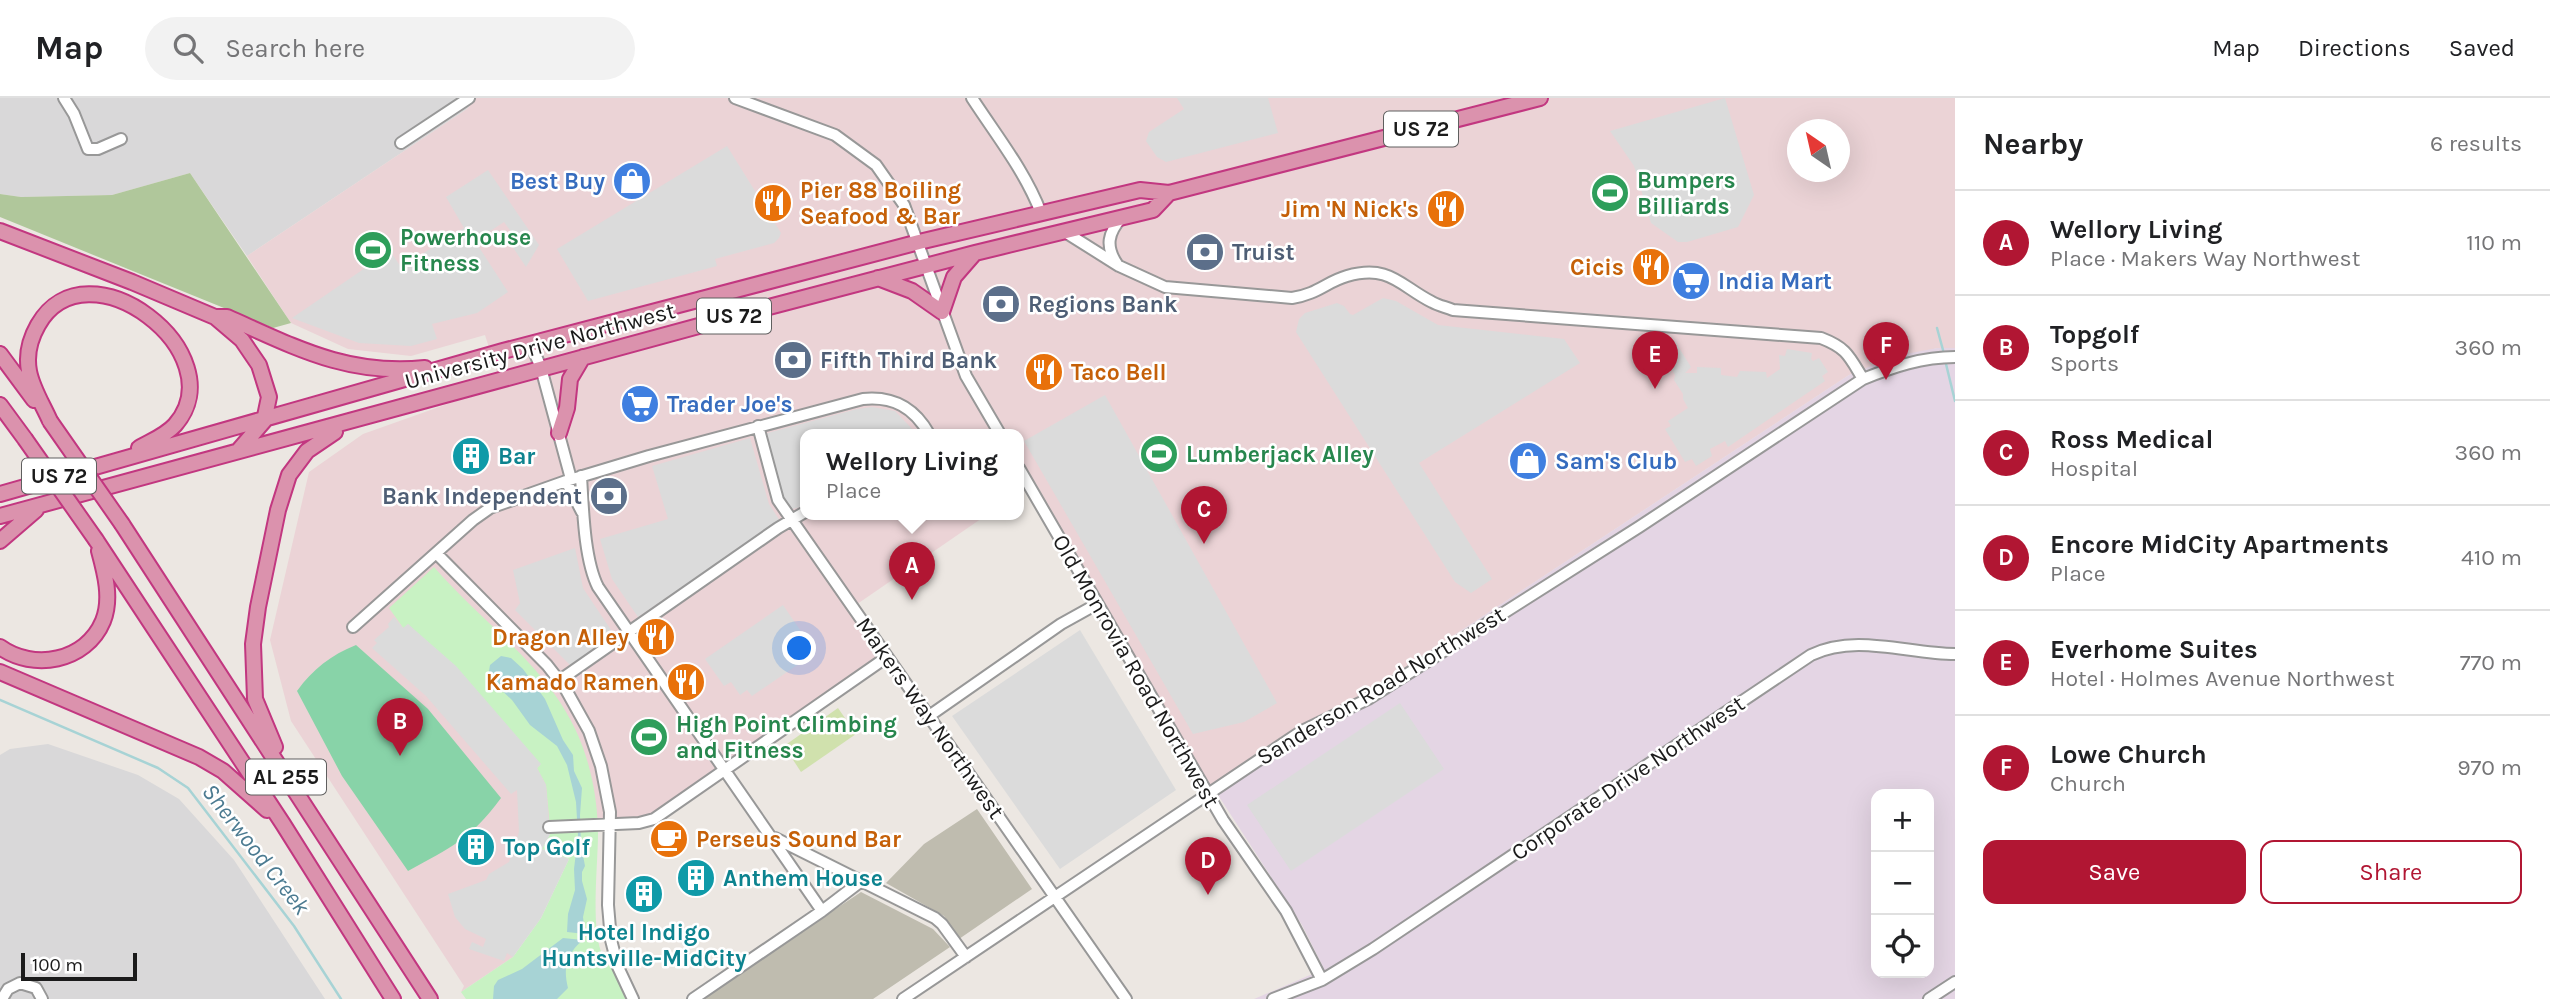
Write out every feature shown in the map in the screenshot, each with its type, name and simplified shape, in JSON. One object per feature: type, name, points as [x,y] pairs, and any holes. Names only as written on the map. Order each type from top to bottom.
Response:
[{"type":"highway","name":"University Drive Northwest","points":[[0,494],[537,343],[919,242],[1140,190],[1169,193],[1540,98]]},
{"type":"highway","name":"University Drive Northwest","points":[[0,516],[926,265],[1153,210],[1169,193]]},
{"type":"highway","points":[[0,230],[215,317],[242,340],[259,365],[269,397],[264,421],[238,451]]},
{"type":"highway","points":[[878,278],[912,291],[942,312],[954,277],[975,253]]},
{"type":"highway","points":[[50,421],[29,374],[28,360],[33,334],[42,319],[61,302],[85,294],[126,302],[145,314],[175,343],[188,372],[189,386],[183,412],[174,425],[162,436],[119,459]]},
{"type":"highway","points":[[215,317],[227,317],[293,347],[356,367],[401,370],[461,364]]},
{"type":"highway","name":"AL 255","points":[[0,354],[122,524],[430,999]]},
{"type":"highway","points":[[559,433],[567,408],[570,379],[583,357]]},
{"type":"highway","name":"AL 255","points":[[0,405],[96,540],[283,824],[393,999]]},
{"type":"highway","points":[[290,783],[255,699],[253,644],[258,607],[278,510],[289,475],[307,451],[346,423]]},
{"type":"highway","points":[[0,541],[41,505]]},
{"type":"highway","points":[[0,647],[23,659],[53,660],[68,656],[93,636],[103,621],[107,583],[96,540]]},
{"type":"highway","points":[[0,673],[199,757],[223,771],[283,824]]},
{"type":"street","points":[[64,98],[74,114],[88,149],[98,149],[121,139]]},
{"type":"street","points":[[401,143],[469,98]]},
{"type":"street","points":[[735,98],[835,135],[876,165],[904,205],[966,376],[997,429]]},
{"type":"street","points":[[972,98],[1017,166],[1041,213]]},
{"type":"street","points":[[1119,266],[1110,250],[1109,239],[1114,226],[1122,217]]},
{"type":"street","points":[[1065,232],[1119,266],[1166,287],[1292,298],[1310,295],[1346,276],[1374,273],[1392,276],[1432,302],[1453,310],[1821,338],[1844,349],[1863,379]]},
{"type":"street","points":[[537,343],[541,368],[583,514],[595,581],[822,911]]},
{"type":"street","name":"Sanderson Road Northwest","points":[[903,999],[1302,731],[1368,699],[1639,527],[1863,379],[1900,364],[1955,357]]},
{"type":"street","points":[[353,627],[485,510],[573,479],[863,398],[893,400],[909,408],[925,429]]},
{"type":"street","name":"Makers Way Northwest","points":[[758,426],[778,500],[1126,999]]},
{"type":"street","name":"Old Monrovia Road Northwest","points":[[1024,477],[1223,820],[1286,911],[1322,980]]},
{"type":"street","points":[[560,680],[800,515]]},
{"type":"street","points":[[436,553],[560,680],[596,749],[610,824],[609,925],[618,967],[633,999]]},
{"type":"street","points":[[929,716],[1061,624],[1097,604]]},
{"type":"street","name":"Corporate Drive Northwest","points":[[1272,999],[1322,980],[1373,949],[1811,655],[1840,645],[1955,654]]},
{"type":"street","points":[[549,827],[639,823],[654,818],[887,657]]},
{"type":"street","points":[[772,836],[934,918],[942,924],[966,957]]},
{"type":"street","points":[[693,999],[860,882]]},
{"type":"street","points":[[1929,999],[1955,982]]},
{"type":"street","points":[[2,999],[8,989],[20,983],[36,988],[42,999]]},
{"type":"shaded area","points":[[0,98],[475,98],[467,109],[247,256],[190,173],[112,195],[21,197],[0,194]]},
{"type":"shaded area","points":[[475,98],[1955,98],[1955,348],[1937,348],[1849,375],[1354,701],[1303,724],[1209,786],[1035,482],[1024,490],[1024,429],[800,429],[800,520],[979,520],[850,609],[882,657],[664,808],[647,817],[618,821],[549,823],[513,957],[461,992],[464,986],[291,721],[270,640],[309,472],[363,434],[501,385],[485,335],[411,356],[348,349],[291,323],[247,256],[467,109]]},
{"type":"shaded area","points":[[1177,98],[1268,98],[1278,133],[1166,162],[1157,157],[1146,141],[1149,132],[1184,109]]},
{"type":"shaded area","points":[[1725,98],[1754,195],[1738,227],[1687,242],[1678,242],[1651,223],[1634,166],[1610,131]]},
{"type":"shaded area","points":[[727,146],[781,233],[779,238],[774,243],[715,259],[717,266],[588,301],[557,249]]},
{"type":"shaded area","points":[[488,170],[539,245],[526,267],[508,240],[515,237],[504,222],[475,241],[508,292],[477,313],[432,324],[437,339],[411,346],[359,343],[292,318],[390,251],[401,267],[464,228],[446,197]]},
{"type":"shaded area","points":[[1383,298],[1396,301],[1438,325],[1564,339],[1580,363],[1419,463],[1492,579],[1471,593],[1455,582],[1296,332],[1299,319],[1305,313],[1337,303],[1353,315]]},
{"type":"shaded area","points":[[1674,340],[1691,367],[1685,373],[1697,373],[1697,367],[1721,368],[1721,375],[1737,377],[1740,371],[1766,372],[1767,378],[1780,369],[1779,355],[1785,356],[1787,349],[1812,353],[1811,359],[1813,361],[1819,358],[1828,372],[1822,376],[1825,381],[1728,447],[1725,441],[1710,449],[1712,456],[1696,466],[1692,459],[1685,462],[1665,429],[1671,426],[1668,421],[1688,408],[1668,361],[1661,363],[1653,346]]},
{"type":"shaded area","points":[[1937,348],[1955,348],[1955,999],[1254,999],[1324,969],[1302,925],[1218,795],[1209,786],[1303,724],[1354,701],[1849,375],[1895,356]]},
{"type":"shaded area","points":[[1105,395],[1277,703],[1244,722],[1193,734],[1024,441]]},
{"type":"shaded area","points":[[872,407],[895,411],[912,429],[800,429],[800,507],[788,510],[764,434]]},
{"type":"shaded area","points":[[750,438],[769,504],[780,521],[638,617],[612,579],[600,539],[668,519],[652,466]]},
{"type":"shaded area","points":[[575,548],[583,588],[615,636],[571,666],[515,610],[520,603],[513,570]]},
{"type":"shaded area","points":[[783,605],[811,646],[805,651],[809,657],[752,696],[747,690],[740,695],[731,682],[724,686],[705,659]]},
{"type":"shaded area","points":[[394,617],[403,628],[408,624],[456,666],[541,764],[537,768],[546,785],[550,834],[542,849],[552,853],[554,848],[560,850],[558,855],[569,859],[541,918],[513,957],[507,953],[504,961],[469,949],[472,942],[483,947],[486,939],[465,929],[455,917],[448,894],[486,880],[489,874],[509,862],[519,832],[517,790],[511,794],[426,696],[372,648],[377,643],[374,640],[389,627],[388,624]]},
{"type":"shaded area","points":[[1080,630],[1176,790],[1060,869],[952,716]]},
{"type":"shaded area","points":[[1400,703],[1444,769],[1291,871],[1247,805]]},
{"type":"shaded area","points":[[48,744],[138,775],[179,799],[234,860],[325,999],[0,999],[0,755],[10,749]]},
{"type":"shaded area","points":[[977,809],[1032,889],[959,939],[944,916],[886,883],[924,844]]},
{"type":"shaded area","points":[[861,892],[933,929],[950,947],[873,999],[701,999]]},
{"type":"green space","points":[[190,173],[291,323],[273,328],[0,217],[0,194],[21,197],[112,195]]},
{"type":"green space","points":[[434,567],[526,659],[564,709],[579,738],[592,778],[597,810],[596,915],[599,945],[606,961],[634,999],[466,999],[461,992],[513,957],[541,918],[569,859],[558,855],[559,850],[554,849],[552,853],[542,849],[550,834],[546,785],[537,768],[540,765],[408,624],[404,629],[389,608]]},
{"type":"green space","points":[[356,645],[428,709],[501,798],[469,833],[408,871],[342,776],[297,691],[323,664]]},
{"type":"green space","points":[[838,708],[856,734],[801,772],[784,746]]},
{"type":"water","points":[[501,656],[511,658],[523,669],[545,699],[563,740],[573,755],[574,771],[582,788],[581,845],[585,866],[582,881],[587,899],[583,917],[585,934],[567,932],[568,914],[575,890],[574,869],[578,836],[576,802],[567,765],[557,746],[530,725],[512,700],[497,686],[489,671],[490,665]]},
{"type":"water","points":[[563,938],[583,940],[569,956],[566,968],[568,988],[557,999],[493,999],[494,986],[498,980],[522,969]]},
{"type":"waterway","points":[[1937,328],[1943,350]]},
{"type":"waterway","points":[[1946,364],[1955,401]]},
{"type":"waterway","name":"Sherwood Creek","points":[[0,700],[158,768],[188,788],[294,926],[341,999]]},
{"type":"place","name":"Best Buy","points":[[632,181]]},
{"type":"place","name":"Bumpers Billiards","points":[[1610,193]]},
{"type":"place","name":"Pier 88 Boiling Seafood & Bar","points":[[773,203]]},
{"type":"place","name":"Jim 'N Nick's","points":[[1446,209]]},
{"type":"place","name":"Powerhouse Fitness","points":[[373,250]]},
{"type":"place","name":"Truist","points":[[1205,252]]},
{"type":"place","name":"Cicis","points":[[1651,267]]},
{"type":"place","name":"India Mart","points":[[1691,281]]},
{"type":"place","name":"Regions Bank","points":[[1001,304]]},
{"type":"place","name":"Fifth Third Bank","points":[[793,360]]},
{"type":"place","name":"Taco Bell","points":[[1044,372]]},
{"type":"place","name":"Lowe Church","points":[[1886,380]]},
{"type":"place","name":"Everhome Suites","points":[[1655,389]]},
{"type":"place","name":"Trader Joe's","points":[[640,404]]},
{"type":"place","name":"Lumberjack Alley","points":[[1159,454]]},
{"type":"place","name":"Bar","points":[[471,456]]},
{"type":"place","name":"Sam's Club","points":[[1528,461]]},
{"type":"place","name":"Bank Independent","points":[[609,496]]},
{"type":"place","name":"Ross Medical","points":[[1204,544]]},
{"type":"place","name":"Wellory Living","points":[[912,600]]},
{"type":"place","name":"Dragon Alley","points":[[656,637]]},
{"type":"place","name":"Kamado Ramen","points":[[686,682]]},
{"type":"place","name":"High Point Climbing and Fitness","points":[[649,737]]},
{"type":"place","name":"Topgolf","points":[[400,756]]},
{"type":"place","name":"Perseus Sound Bar","points":[[669,839]]},
{"type":"place","name":"Top Golf","points":[[476,847]]},
{"type":"place","name":"Anthem House","points":[[696,878]]},
{"type":"place","name":"Hotel Indigo Huntsville-MidCity","points":[[644,894]]},
{"type":"place","name":"Encore MidCity Apartments","points":[[1208,895]]}]
